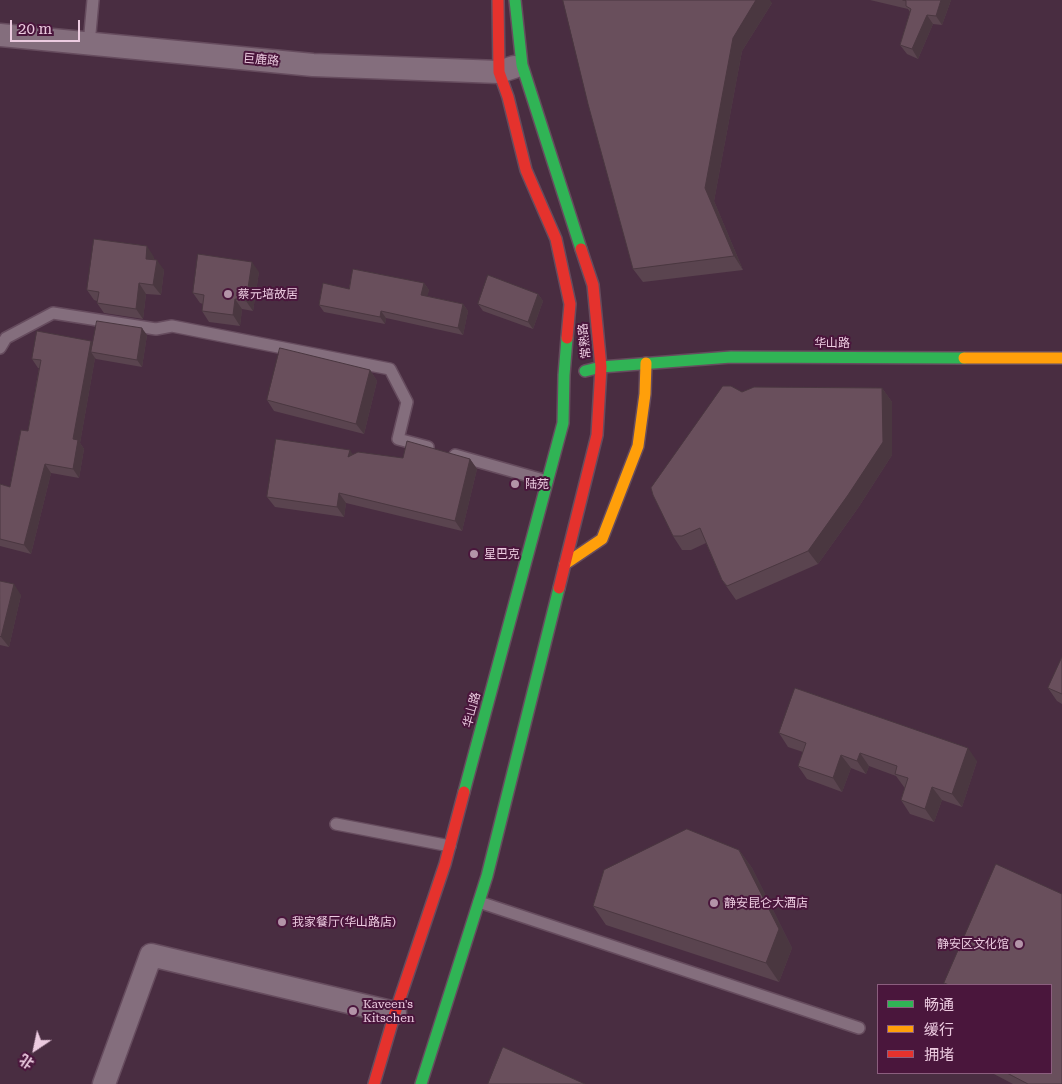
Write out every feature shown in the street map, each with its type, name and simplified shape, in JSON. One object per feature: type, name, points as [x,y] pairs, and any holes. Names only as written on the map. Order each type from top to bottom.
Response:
[{"type":"main road","name":"常熟路","points":[[498,0],[499,72],[508,98],[526,170],[556,239],[570,304],[564,375]]},
{"type":"main road","name":"常熟路","points":[[515,0],[522,65],[593,285],[601,367]]},
{"type":"main road","name":"常熟路","points":[[601,367],[610,352]]},
{"type":"main road","name":"华山路","points":[[374,1084],[395,1013],[450,846],[563,422],[564,375],[601,367],[731,357],[1062,358]]},
{"type":"main road","points":[[565,564],[602,539],[638,446],[645,394],[646,363]]},
{"type":"main road","points":[[421,1084],[487,876],[597,435],[601,367]]},
{"type":"street","name":"巨鹿路","points":[[0,35],[313,65],[499,72],[522,65]]},
{"type":"street","points":[[104,1084],[151,954],[395,1013]]},
{"type":"lane","points":[[89,44],[93,0]]},
{"type":"lane","points":[[0,348],[6,338],[53,313],[156,329],[172,326],[390,369],[407,402],[398,439],[547,481]]},
{"type":"lane","points":[[336,824],[450,846]]},
{"type":"lane","points":[[479,902],[859,1028]]},
{"type":"building","points":[[563,0],[756,0],[733,38],[705,188],[734,256],[633,269],[588,104]]},
{"type":"building","points":[[903,0],[941,0],[936,16],[927,15],[912,49],[900,45],[911,9],[906,6],[906,1]]},
{"type":"building","points":[[94,239],[147,246],[146,259],[157,260],[153,285],[139,283],[136,309],[97,303],[99,292],[87,290]]},
{"type":"building","points":[[198,254],[252,262],[246,301],[235,299],[233,315],[202,311],[204,295],[193,293]]},
{"type":"building","points":[[353,269],[424,283],[421,295],[463,304],[458,328],[381,311],[380,317],[319,305],[323,283],[349,289]]},
{"type":"building","points":[[488,275],[538,294],[528,322],[478,304]]},
{"type":"building","points":[[97,321],[142,328],[137,360],[91,352]]},
{"type":"building","points":[[37,331],[91,341],[73,439],[78,440],[73,469],[45,464],[24,545],[0,539],[0,484],[10,487],[21,430],[28,431],[41,360],[32,359]]},
{"type":"building","points":[[280,348],[370,370],[356,424],[267,400]]},
{"type":"building","points":[[723,386],[731,386],[742,392],[754,387],[882,388],[883,442],[808,551],[727,586],[722,580],[700,528],[682,536],[673,536],[651,488]]},
{"type":"building","points":[[276,439],[350,450],[348,457],[358,452],[403,458],[407,441],[470,459],[455,521],[339,493],[337,507],[267,497]]},
{"type":"building","points":[[0,581],[14,584],[1,637],[0,636]]},
{"type":"building","points":[[1062,657],[1062,694],[1048,688]]},
{"type":"building","points":[[795,688],[968,748],[952,794],[932,787],[925,809],[901,800],[908,778],[895,774],[897,766],[860,753],[857,761],[841,755],[833,778],[798,766],[806,743],[779,733]]},
{"type":"building","points":[[687,829],[739,850],[779,929],[766,963],[593,906],[604,870]]},
{"type":"building","name":"静安区文化馆","points":[[996,864],[1062,894],[1062,1084],[1028,1084],[1009,1074],[1052,1074],[1052,984],[944,983]]},
{"type":"building","points":[[503,1047],[585,1084],[488,1084]]},
{"type":"traffic: fast","points":[[515,0],[522,65],[581,249]]},
{"type":"traffic: fast","points":[[464,792],[563,423],[567,338]]},
{"type":"traffic: fast","points":[[585,371],[601,367],[731,357],[964,358]]},
{"type":"traffic: fast","points":[[421,1084],[487,876],[559,588]]},
{"type":"traffic: slow","points":[[964,358],[1062,358]]},
{"type":"traffic: slow","points":[[565,564],[602,539],[638,446],[645,394],[646,363]]},
{"type":"traffic: jam","points":[[498,0],[499,72],[508,97],[526,170],[556,239],[570,304],[567,338]]},
{"type":"traffic: jam","points":[[559,588],[597,435],[601,367],[593,285],[581,249]]},
{"type":"traffic: jam","points":[[374,1084],[395,1013],[445,864],[464,792]]},
{"type":"place","name":"蔡元培故居","points":[[228,294]]},
{"type":"place","name":"陆苑","points":[[515,484]]},
{"type":"place","name":"星巴克","points":[[474,554]]},
{"type":"place","name":"静安昆仑大酒店","points":[[714,903]]},
{"type":"place","name":"我家餐厅(华山路店)","points":[[282,922]]},
{"type":"place","name":"静安区文化馆","points":[[1019,944]]},
{"type":"place","name":"Kaveen's Kitschen","points":[[353,1011]]}]
